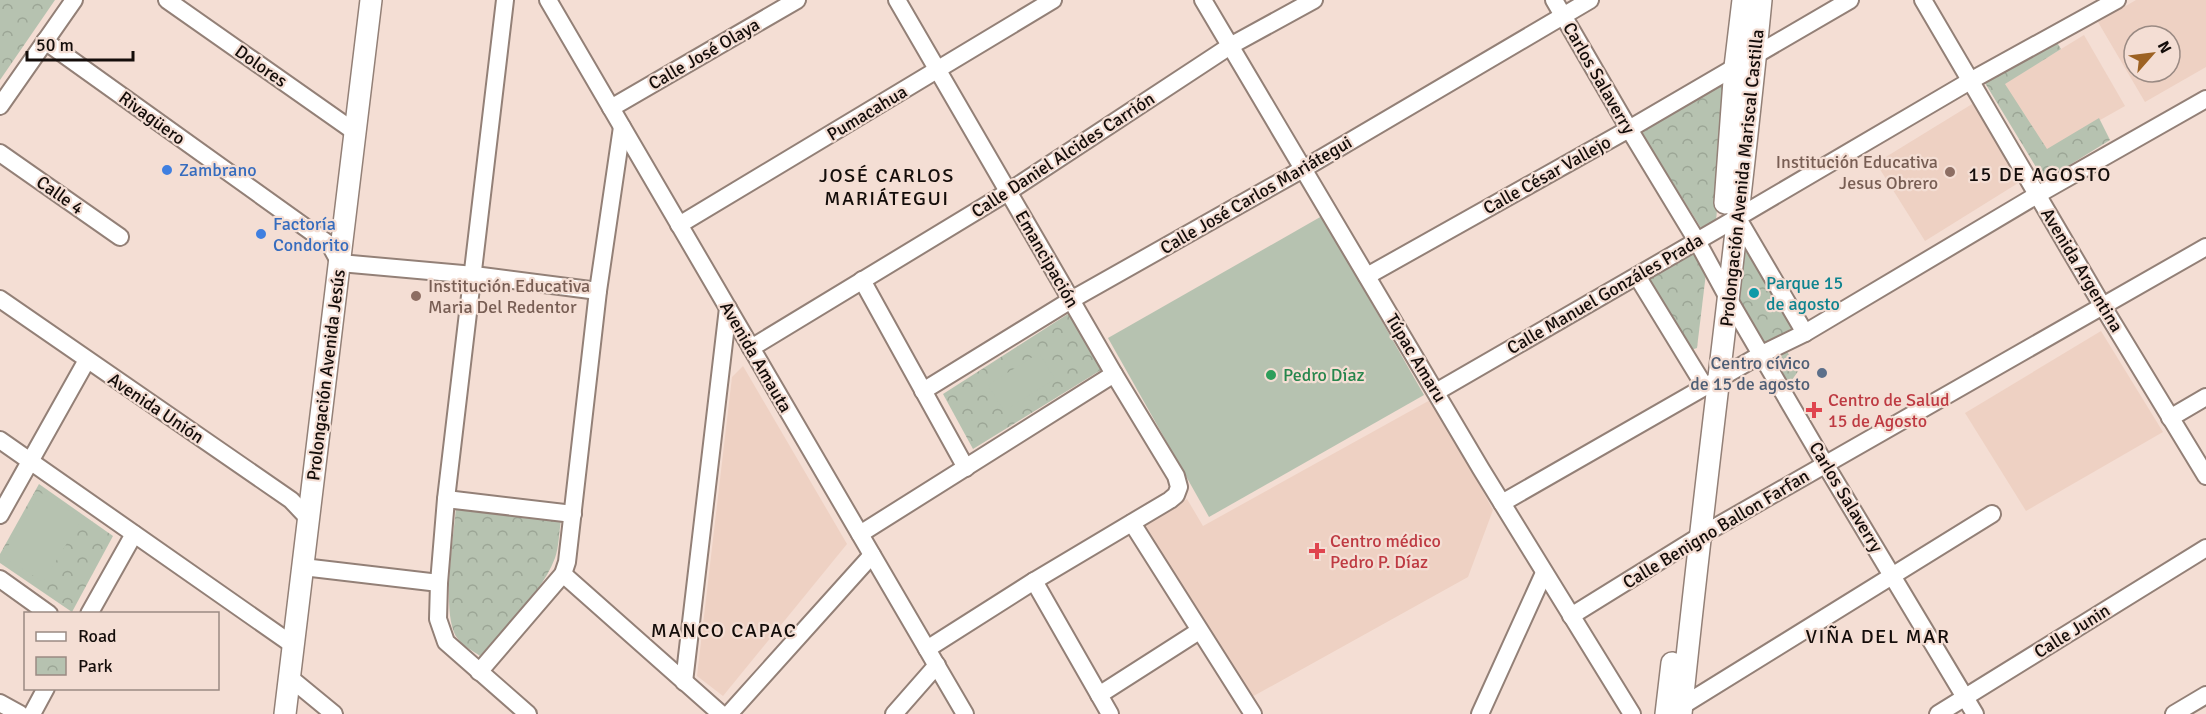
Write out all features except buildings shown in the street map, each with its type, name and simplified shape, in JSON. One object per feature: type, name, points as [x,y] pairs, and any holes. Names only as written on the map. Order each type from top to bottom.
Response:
[{"type":"main road","name":"Prolongación Avenida Mariscal Castilla","points":[[1712,383],[1728,298],[1735,67],[1743,0]]},
{"type":"main road","name":"Prolongación Avenida Mariscal Castilla","points":[[1674,710],[1712,383],[1718,279],[1730,222],[1761,0]]},
{"type":"main road","name":"Prolongación Avenida Jesús","points":[[285,714],[340,263],[369,1]]},
{"type":"street","points":[[0,106],[74,0]]},
{"type":"street","name":"Dolores","points":[[167,0],[355,132]]},
{"type":"street","points":[[505,0],[446,499],[438,619],[446,642],[528,714]]},
{"type":"street","name":"Avenida Amauta","points":[[548,0],[965,714]]},
{"type":"street","name":"Calle José Olaya","points":[[610,108],[797,0]]},
{"type":"street","name":"Emancipación","points":[[897,0],[1114,374],[1176,476],[1179,487],[1176,495],[1132,522]]},
{"type":"street","name":"Pumacahua","points":[[679,225],[1053,0]]},
{"type":"street","name":"Túpac Amaru","points":[[1203,0],[1544,573],[1632,714]]},
{"type":"street","name":"Calle Daniel Alcides Carrión","points":[[751,348],[1008,192],[1230,46],[1314,0]]},
{"type":"street","name":"Carlos Salaverry","points":[[1554,0],[1697,241],[1825,464],[1975,714]]},
{"type":"street","name":"Calle José Carlos Mariátegui","points":[[923,391],[1071,300],[1303,169],[1590,0]]},
{"type":"street","name":"Calle César Vallejo","points":[[1367,276],[1629,129],[1850,0]]},
{"type":"street","name":"Avenida Argentina","points":[[1923,0],[2102,305],[2206,476]]},
{"type":"street","name":"Calle Manuel Gonzáles Prada","points":[[1436,392],[1970,81],[2117,0]]},
{"type":"street","name":"Rivagüero","points":[[45,41],[330,245],[340,263]]},
{"type":"street","points":[[1502,503],[1762,354],[1805,333],[2037,195],[2206,99]]},
{"type":"street","points":[[479,672],[563,574],[567,562],[598,291],[622,127]]},
{"type":"street","name":"Calle 4","points":[[0,153],[120,237]]},
{"type":"street","points":[[1730,222],[1805,333]]},
{"type":"street","name":"Calle Benigno Ballon Farfan","points":[[1571,616],[1825,464],[2206,247]]},
{"type":"street","points":[[340,263],[474,275],[598,291]]},
{"type":"street","points":[[1636,276],[1712,383]]},
{"type":"street","points":[[862,280],[966,468]]},
{"type":"street","name":"Avenida Unión","points":[[0,299],[291,500],[309,519]]},
{"type":"street","points":[[684,682],[728,308]]},
{"type":"street","points":[[0,515],[87,360]]},
{"type":"street","points":[[860,534],[1114,374]]},
{"type":"street","points":[[2170,418],[2206,397]]},
{"type":"street","points":[[0,440],[293,645]]},
{"type":"street","points":[[446,499],[573,514]]},
{"type":"street","points":[[1674,710],[1992,514]]},
{"type":"street","points":[[927,649],[1132,522],[1253,714]]},
{"type":"street","points":[[90,612],[134,534]]},
{"type":"street","name":"Calle Junin","points":[[1938,714],[2206,548]]},
{"type":"street","points":[[729,714],[872,555]]},
{"type":"street","points":[[303,567],[439,583]]},
{"type":"street","points":[[1480,714],[1544,573]]},
{"type":"street","points":[[563,574],[721,714]]},
{"type":"street","points":[[0,579],[46,612]]},
{"type":"street","points":[[1034,581],[1110,714]]},
{"type":"street","points":[[1100,695],[1199,631]]},
{"type":"street","points":[[894,714],[937,665]]},
{"type":"street","points":[[289,677],[334,714]]},
{"type":"street","points":[[32,714],[45,690]]},
{"type":"street","points":[[2174,714],[2206,695]]},
{"type":"street","points":[[0,703],[20,714]]},
{"type":"shaded area","points":[[2136,0],[2206,0],[2206,67],[2182,81],[2182,24],[2122,24],[2122,63],[2098,22]]},
{"type":"shaded area","points":[[2084,35],[2125,106],[2047,150],[2004,84]]},
{"type":"shaded area","points":[[2134,84],[2176,84],[2145,102]]},
{"type":"shaded area","name":"Institución Educativa Jesus Obrero","points":[[1977,101],[2023,180],[1925,241],[1876,163]]},
{"type":"shaded area","points":[[2101,331],[2163,432],[2026,511],[1965,413]]},
{"type":"shaded area","points":[[743,366],[847,544],[723,696],[697,676],[732,377]]},
{"type":"shaded area","name":"Centro médico Pedro P. Díaz","points":[[1432,399],[1493,510],[1468,577],[1241,703],[1141,524],[1187,499],[1203,526]]},
{"type":"green space","points":[[0,0],[55,0],[0,80]]},
{"type":"green space","points":[[2053,36],[2061,49],[2005,84],[2047,149],[2099,118],[2110,140],[2047,179],[2042,177],[1982,78]]},
{"type":"green space","points":[[1727,81],[1716,222],[1701,228],[1640,130]]},
{"type":"green space","name":"Pedro Díaz","points":[[1322,216],[1424,395],[1209,517],[1108,338]]},
{"type":"green space","points":[[1691,250],[1706,273],[1697,348],[1688,351],[1645,277]]},
{"type":"green space","points":[[1745,250],[1794,327],[1761,347],[1732,297],[1739,252]]},
{"type":"green space","points":[[1071,312],[1101,370],[973,449],[943,394]]},
{"type":"green space","points":[[1782,344],[1799,370],[1787,387],[1765,356]]},
{"type":"green space","points":[[1039,353],[1055,379],[1004,411],[988,385]]},
{"type":"green space","points":[[39,484],[113,536],[72,612],[0,563],[0,554]]},
{"type":"green space","points":[[41,493],[82,519],[43,582],[2,556]]},
{"type":"green space","points":[[456,507],[561,520],[556,554],[542,583],[480,656],[458,639],[450,613],[449,576]]},
{"type":"place","name":"Zambrano","points":[[167,170]]},
{"type":"place","name":"Institución Educativa Jesus Obrero","points":[[1950,172]]},
{"type":"place","name":"Factoría Condorito","points":[[261,234]]},
{"type":"place","name":"Parque 15 de agosto","points":[[1754,293]]},
{"type":"place","name":"Institución Educativa Maria Del Redentor","points":[[416,296]]},
{"type":"place","name":"Centro cívico de 15 de agosto","points":[[1822,373]]},
{"type":"place","name":"Pedro Díaz","points":[[1271,375]]},
{"type":"place","name":"Centro de Salud 15 de Agosto","points":[[1814,410]]},
{"type":"place","name":"Centro médico Pedro P. Díaz","points":[[1317,551]]},
{"type":"district","name":"15 DE AGOSTO","points":[[2040,174]]},
{"type":"district","name":"JOSÉ CARLOS MARIÁTEGUI","points":[[887,186]]},
{"type":"district","name":"MANCO CAPAC","points":[[724,630]]},
{"type":"district","name":"VIÑA DEL MAR","points":[[1878,636]]}]
